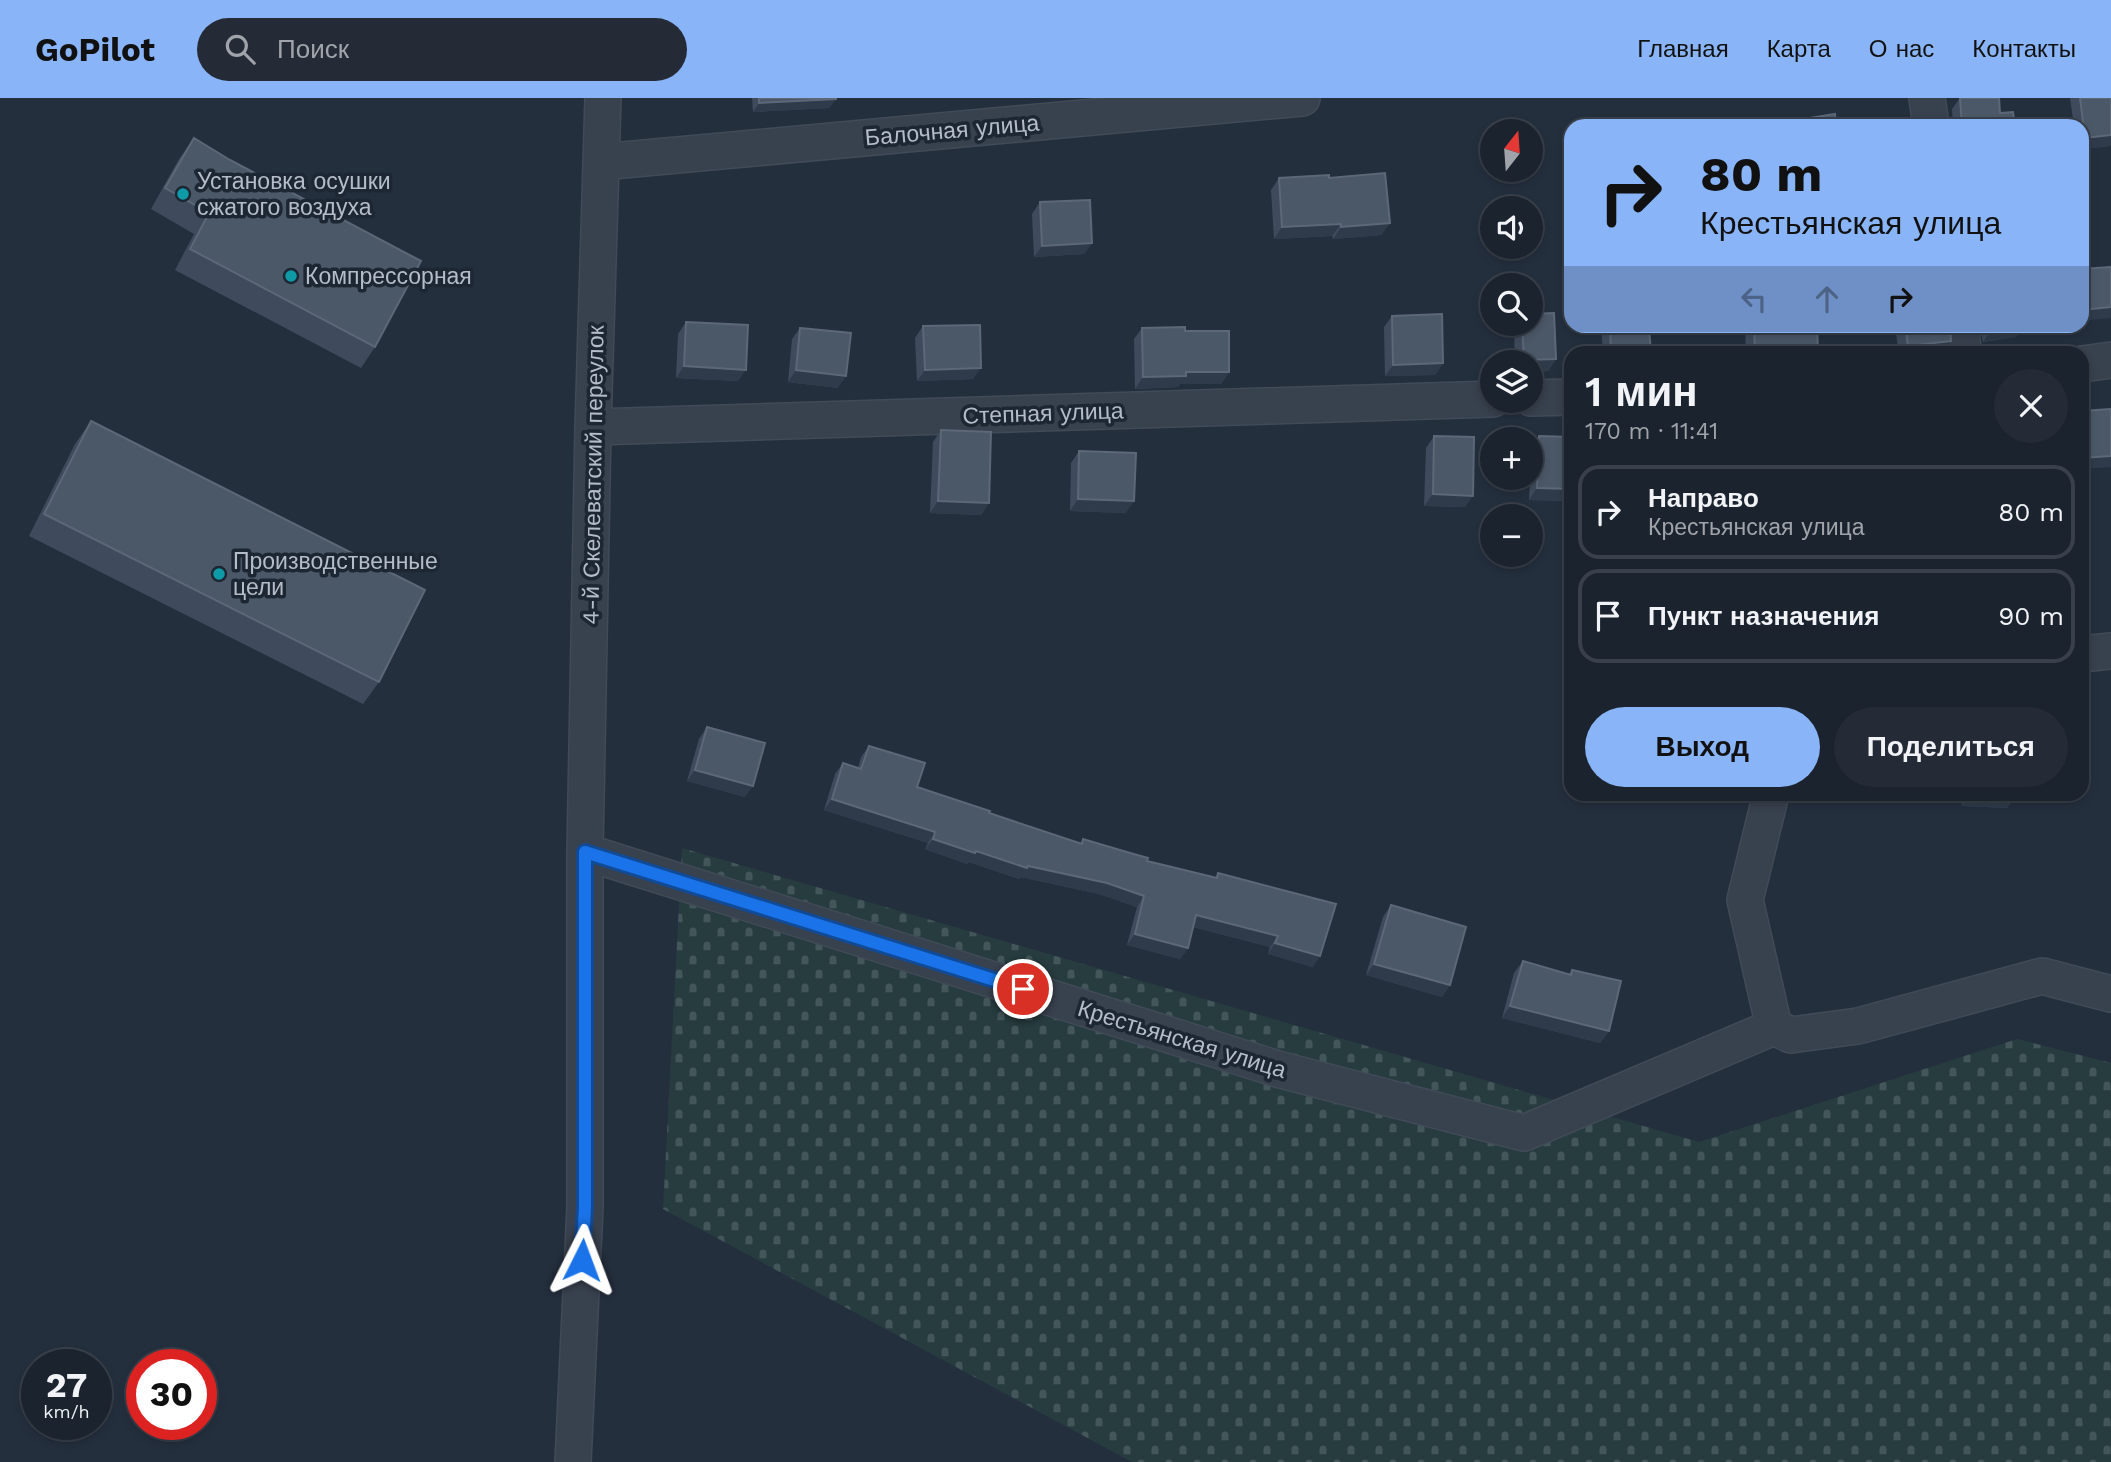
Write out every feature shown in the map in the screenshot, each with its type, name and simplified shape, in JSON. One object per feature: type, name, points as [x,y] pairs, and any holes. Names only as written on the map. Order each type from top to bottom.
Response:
[{"type":"street","name":"4-й Скелеватский переулок","points":[[573,1462],[585,1207],[585,852],[593,427],[603,98]]},
{"type":"street","name":"Балочная улица","points":[[601,162],[1302,98]]},
{"type":"street","points":[[1927,98],[1930,119]]},
{"type":"street","points":[[2089,363],[2111,360]]},
{"type":"street","points":[[1543,398],[1564,397]]},
{"type":"street","name":"Степная улица","points":[[593,427],[1480,400]]},
{"type":"street","points":[[2089,653],[2111,651]]},
{"type":"street","points":[[1769,801],[1745,900],[1774,1027],[1791,1035],[1858,1027],[2042,976],[2111,994]]},
{"type":"street","name":"Крестьянская улица","points":[[585,852],[1280,1070],[1524,1133],[1774,1027]]},
{"type":"green space","points":[[682,848],[1699,1142],[2017,1039],[2111,1063],[2111,1462],[1132,1462],[663,1209]]},
{"type":"building","points":[[759,98],[836,98],[836,99],[759,103]]},
{"type":"building","points":[[1960,98],[1999,98],[2000,113],[2013,112],[2014,119],[1962,119]]},
{"type":"building","points":[[2080,98],[2111,98],[2111,135],[2089,138],[2089,119],[2083,119]]},
{"type":"building","points":[[1835,114],[1835,119],[1803,119]]},
{"type":"building","name":"Компрессорная","points":[[194,138],[230,160],[421,261],[375,347],[190,249],[209,213],[165,188]]},
{"type":"building","points":[[1385,173],[1390,223],[1341,227],[1341,224],[1282,227],[1279,178],[1329,175],[1329,178]]},
{"type":"building","points":[[1090,200],[1092,243],[1042,246],[1040,202]]},
{"type":"building","points":[[2111,267],[2111,307],[2089,309],[2089,269]]},
{"type":"building","points":[[1543,313],[1554,313],[1556,359],[1543,359],[1543,350],[1523,350],[1523,336],[1543,336]]},
{"type":"building","points":[[1442,314],[1443,363],[1393,365],[1392,316]]},
{"type":"building","points":[[686,322],[748,325],[746,370],[684,366]]},
{"type":"building","points":[[980,325],[981,368],[925,370],[923,326]]},
{"type":"building","points":[[1185,327],[1185,331],[1229,331],[1229,372],[1186,372],[1186,376],[1143,377],[1142,328]]},
{"type":"building","points":[[800,328],[851,333],[846,376],[796,370]]},
{"type":"building","points":[[1610,333],[1650,333],[1650,346],[1611,346]]},
{"type":"building","points":[[1754,333],[1817,333],[1818,346],[1755,346]]},
{"type":"building","points":[[1906,333],[1950,333],[1951,341],[1908,346]]},
{"type":"building","points":[[2111,409],[2111,456],[2089,458],[2089,411]]},
{"type":"building","name":"Производственные цели","points":[[91,421],[425,590],[379,682],[44,514]]},
{"type":"building","points":[[941,430],[991,432],[989,503],[938,501]]},
{"type":"building","points":[[1434,436],[1474,437],[1473,496],[1433,494]]},
{"type":"building","points":[[1543,436],[1564,437],[1564,489],[1543,488]]},
{"type":"building","points":[[1079,451],[1136,453],[1134,501],[1078,499]]},
{"type":"building","points":[[707,727],[765,743],[753,786],[695,770]]},
{"type":"building","points":[[869,746],[925,763],[917,787],[990,811],[989,813],[1082,844],[1083,839],[1148,858],[1147,861],[1217,878],[1218,873],[1336,904],[1320,956],[1275,943],[1278,936],[1196,915],[1188,948],[1135,934],[1144,896],[1107,883],[1028,866],[1027,868],[976,851],[975,853],[933,839],[935,832],[832,799],[843,763],[861,769]]},
{"type":"building","points":[[1391,905],[1466,927],[1450,985],[1374,964]]},
{"type":"building","points":[[1523,961],[1571,975],[1572,970],[1621,981],[1609,1031],[1510,1006]]},
{"type":"place","name":"Установка осушки сжатого воздуха","points":[[183,194]]},
{"type":"place","name":"Компрессорная","points":[[291,276]]},
{"type":"place","name":"Производственные цели","points":[[219,574]]},
{"type":"route","points":[[582,1260],[585,1207],[585,852],[1023,989]]}]
